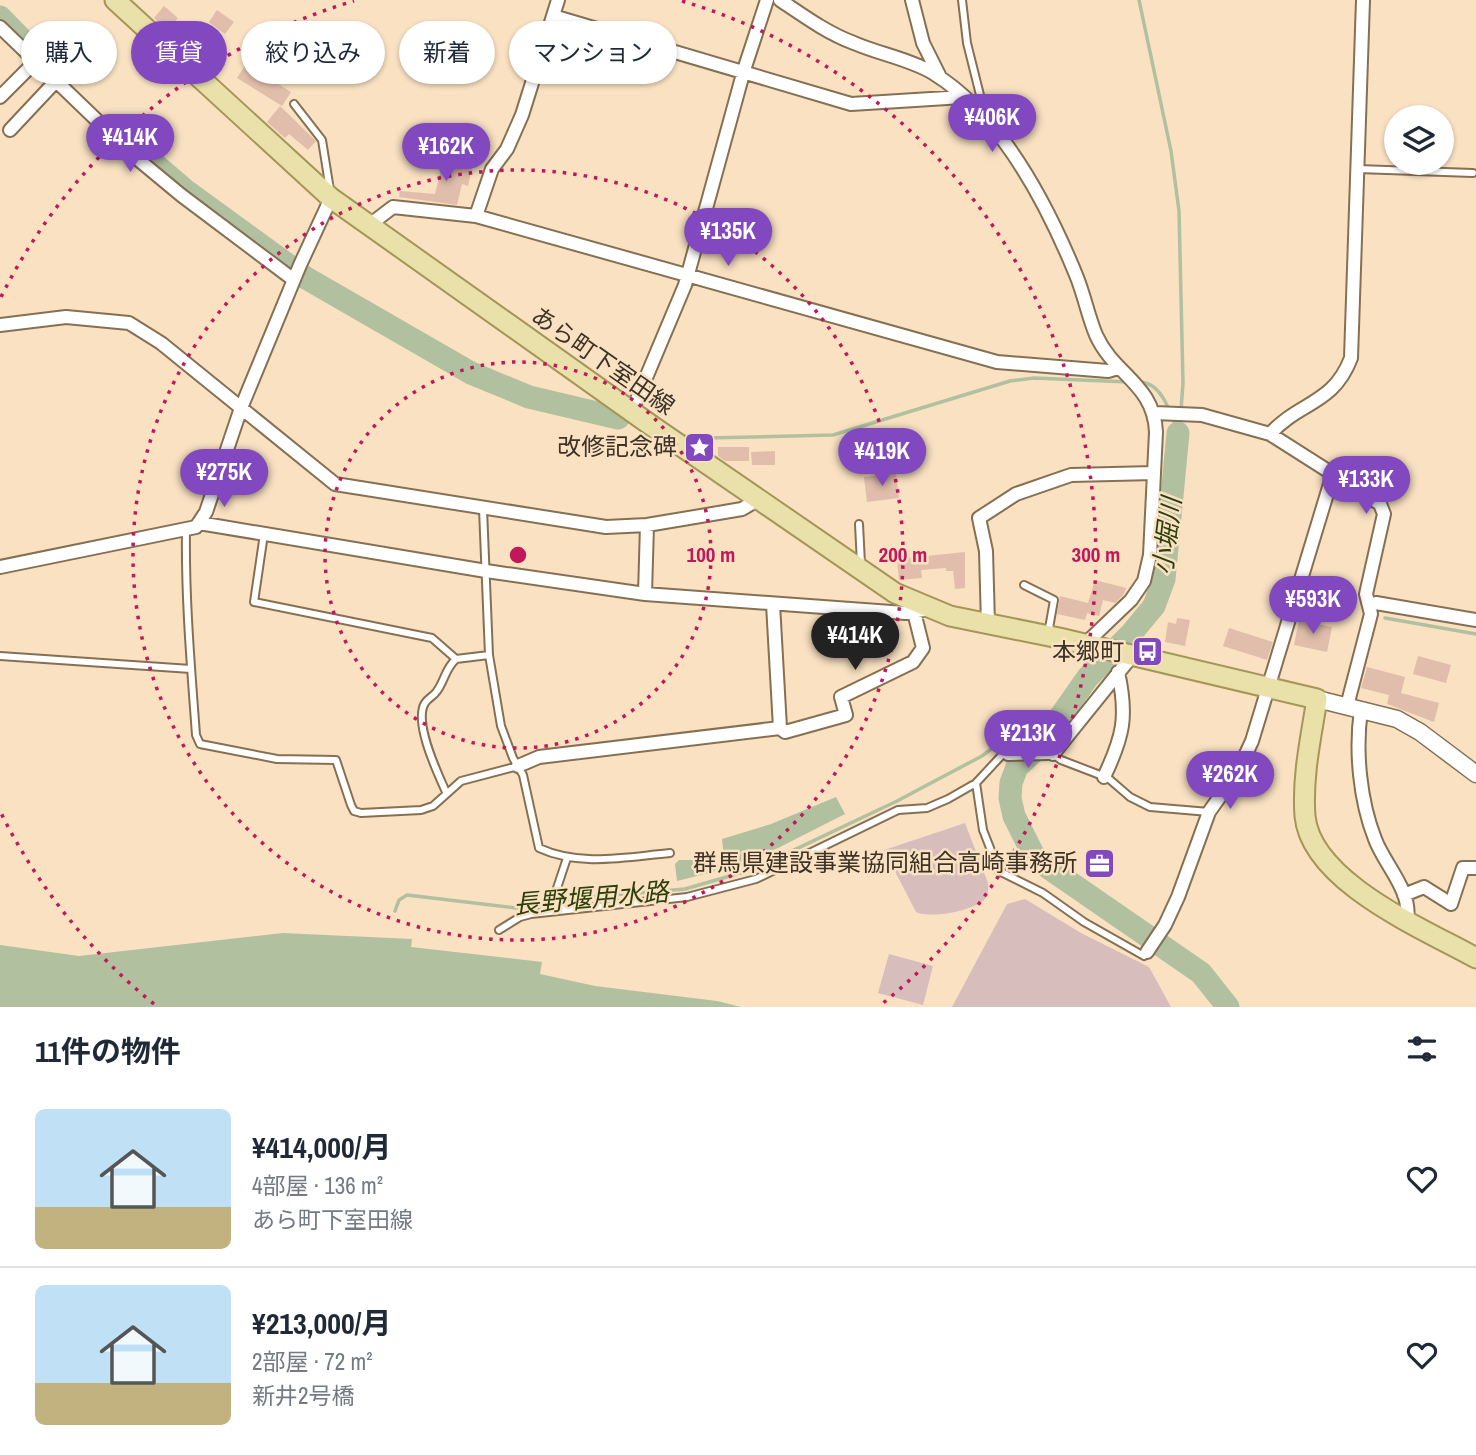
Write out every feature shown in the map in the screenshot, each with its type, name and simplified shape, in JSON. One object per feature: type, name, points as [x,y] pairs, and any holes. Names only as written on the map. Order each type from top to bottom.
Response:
[{"type":"main road","name":"あら町下室田線","points":[[115,0],[331,198],[921,611],[1089,645],[1125,661],[1317,699]]},
{"type":"main road","points":[[1317,699],[1305,795],[1305,818],[1311,838],[1336,873],[1407,919],[1476,958]]},
{"type":"street","points":[[476,216],[492,169],[507,149],[522,115],[558,0]]},
{"type":"street","points":[[632,411],[688,274],[744,71],[767,0]]},
{"type":"street","points":[[780,0],[837,36],[932,72],[985,116],[1009,149],[1060,237],[1097,336],[1158,414],[1150,555],[1144,581],[1131,600],[1089,645]]},
{"type":"street","points":[[912,0],[923,43],[941,79]]},
{"type":"street","points":[[1270,434],[1279,424],[1335,388],[1351,358],[1363,0]]},
{"type":"street","points":[[553,16],[850,104],[963,96]]},
{"type":"street","points":[[0,27],[21,47]]},
{"type":"street","points":[[0,97],[21,76]]},
{"type":"street","points":[[10,130],[53,84]]},
{"type":"street","points":[[59,84],[134,156],[181,195],[297,274]]},
{"type":"street","points":[[199,523],[241,408],[331,198]]},
{"type":"street","points":[[372,228],[376,220],[393,207],[476,216],[505,227],[550,235],[997,362],[1122,371]]},
{"type":"street","points":[[0,325],[66,317],[129,323],[161,343],[335,484],[606,527],[647,525],[742,509],[760,499]]},
{"type":"street","points":[[1158,414],[1202,415],[1270,434],[1380,504],[1384,514],[1366,594],[1371,614],[1354,708],[1364,806],[1376,842],[1404,895],[1409,910],[1407,919]]},
{"type":"street","points":[[988,624],[986,551],[979,518],[1016,495],[1071,475],[1154,473]]},
{"type":"street","points":[[1147,952],[1165,925],[1209,812],[1245,758],[1270,688],[1333,474]]},
{"type":"street","points":[[0,567],[186,530],[199,523],[486,571],[645,594],[773,604],[921,611],[923,648],[913,662],[841,697],[846,715],[785,732],[780,728],[539,757],[518,766]]},
{"type":"street","points":[[645,594],[647,525]]},
{"type":"street","points":[[1370,606],[1376,603],[1476,620]]},
{"type":"street","points":[[773,604],[780,728]]},
{"type":"street","points":[[1008,754],[1050,754],[1125,661]]},
{"type":"street","points":[[1104,777],[1124,726],[1125,661]]},
{"type":"street","points":[[1317,699],[1409,725],[1476,774]]},
{"type":"street","points":[[1404,895],[1424,887],[1451,904],[1463,868],[1476,868]]},
{"type":"lane","points":[[962,0],[967,43],[985,116]]},
{"type":"lane","points":[[294,104],[322,140],[331,198]]},
{"type":"lane","points":[[1359,169],[1473,173]]},
{"type":"lane","points":[[482,509],[489,655],[501,726],[528,796],[539,848],[567,858],[587,860],[670,853]]},
{"type":"lane","points":[[859,524],[862,570]]},
{"type":"lane","points":[[186,530],[191,668],[196,735],[200,744],[277,759],[336,760],[351,805],[354,811],[361,813],[421,810],[433,806],[461,781],[518,766]]},
{"type":"lane","points":[[264,534],[254,602],[432,638],[456,659]]},
{"type":"lane","points":[[1024,586],[1054,600],[1048,636]]},
{"type":"lane","points":[[446,792],[427,747],[424,704],[438,690],[446,669],[456,659],[489,655]]},
{"type":"lane","points":[[0,656],[191,668]]},
{"type":"lane","points":[[499,930],[520,916],[562,906],[687,897],[756,879],[898,810],[934,806],[976,783],[1002,755],[1008,754]]},
{"type":"lane","points":[[1050,754],[1104,777],[1130,797],[1150,807],[1209,812]]},
{"type":"lane","points":[[976,783],[983,830],[999,871],[1043,893],[1084,922],[1144,956],[1147,952]]},
{"type":"lane","points":[[562,906],[557,888],[567,858]]},
{"type":"shaded area","points":[[836,797],[845,814],[778,848],[725,868],[722,839],[771,824]]},
{"type":"shaded area","points":[[965,823],[988,883],[985,899],[952,913],[931,915],[916,912],[884,850]]},
{"type":"shaded area","points":[[679,860],[716,860],[717,868],[713,872],[677,881],[675,864]]},
{"type":"shaded area","points":[[1025,899],[1081,933],[1149,967],[1171,1007],[952,1007],[1007,904]]},
{"type":"shaded area","points":[[283,933],[412,939],[411,947],[542,962],[540,974],[595,986],[717,1001],[741,1007],[0,1007],[0,945],[79,956]]},
{"type":"shaded area","points":[[889,954],[933,966],[923,1005],[878,993]]},
{"type":"building","points":[[164,6],[178,18],[176,21],[158,21],[154,18]]},
{"type":"building","points":[[217,10],[234,22],[227,31],[227,21],[210,21]]},
{"type":"building","points":[[247,84],[278,84],[291,92],[282,106]]},
{"type":"building","points":[[280,106],[316,141],[308,150],[289,134],[285,138],[267,122]]},
{"type":"building","points":[[444,157],[473,164],[468,186],[462,184],[457,205],[399,197],[400,191],[435,194]]},
{"type":"building","points":[[718,447],[749,447],[749,461],[725,461],[718,456]]},
{"type":"building","points":[[775,451],[775,465],[752,465],[751,452]]},
{"type":"building","points":[[896,473],[899,498],[867,502],[864,477]]},
{"type":"building","points":[[965,552],[965,588],[955,589],[953,571],[946,571],[946,568],[921,570],[922,578],[899,580],[897,559]]},
{"type":"building","points":[[1095,580],[1126,588],[1124,594],[1115,603],[1103,600],[1099,616],[1087,613],[1085,620],[1057,614],[1060,596],[1088,603]]},
{"type":"building","points":[[1177,618],[1190,620],[1185,646],[1165,642],[1168,622],[1176,624]]},
{"type":"building","points":[[1299,620],[1332,627],[1327,652],[1294,645]]},
{"type":"building","points":[[1229,628],[1273,642],[1267,660],[1223,646]]},
{"type":"building","points":[[1418,656],[1451,665],[1446,683],[1413,674]]},
{"type":"building","points":[[1367,667],[1405,677],[1401,693],[1439,703],[1434,722],[1387,704],[1389,695],[1361,688]]},
{"type":"building","name":"群馬県建設事業協同組合高崎事務所","points":[[1099,850],[1111,857],[1101,876],[1089,869]]},
{"type":"waterway","name":"小堀川","points":[[1139,0],[1171,151],[1179,211],[1183,383],[1181,410]]},
{"type":"waterway","points":[[0,17],[21,38]]},
{"type":"waterway","points":[[114,129],[185,190],[306,278],[471,373],[529,397],[618,418]]},
{"type":"waterway","points":[[683,436],[706,438],[833,435],[1010,381],[1034,378],[1129,382]]},
{"type":"waterway","points":[[1140,382],[1155,388],[1160,394],[1178,433]]},
{"type":"waterway","name":"小堀川","points":[[1178,433],[1164,579],[1154,606],[1130,635],[1088,677],[1038,748],[1017,767],[1011,783],[1010,798],[1014,816],[1033,854],[1043,864],[1201,973],[1228,1007]]},
{"type":"waterway","name":"長野堰用水路","points":[[1385,618],[1476,634]]},
{"type":"waterway","name":"長野堰用水路","points":[[395,911],[399,900],[407,895],[516,908],[576,898],[685,889],[754,869],[897,801],[982,756],[1011,734]]},
{"type":"place","name":"改修記念碑","points":[[700,447]]},
{"type":"place","name":"本郷町","points":[[1147,652]]},
{"type":"place","name":"群馬県建設事業協同組合高崎事務所","points":[[1100,863]]}]
